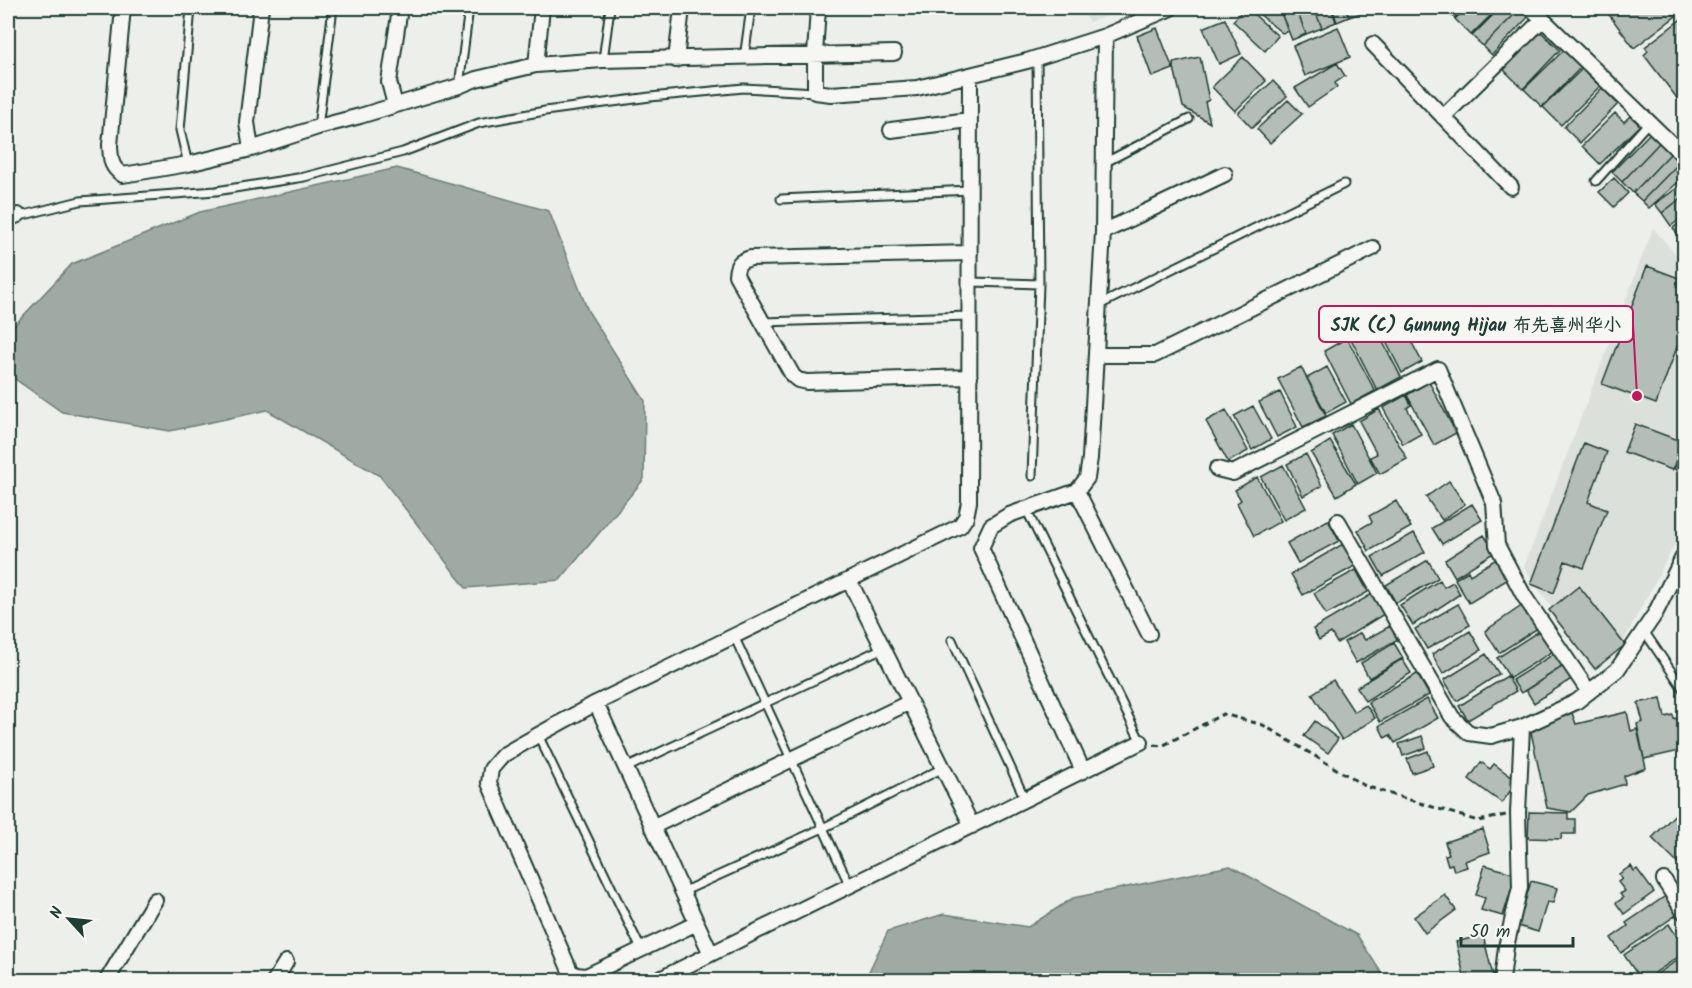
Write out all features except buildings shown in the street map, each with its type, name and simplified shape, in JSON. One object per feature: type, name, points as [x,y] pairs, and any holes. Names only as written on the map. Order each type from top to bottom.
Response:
[{"type":"street","points":[[123,8],[110,145],[111,163],[123,175],[188,165],[251,149],[476,79],[536,65],[603,60],[894,53]]},
{"type":"street","points":[[251,149],[247,122],[261,8]]},
{"type":"street","points":[[395,105],[389,82],[400,8]]},
{"type":"street","points":[[536,65],[542,8]]},
{"type":"street","points":[[676,60],[682,8]]},
{"type":"street","points":[[818,8],[815,92],[841,94],[917,88],[970,75],[1105,36],[1170,8]]},
{"type":"street","points":[[1531,8],[1684,156]]},
{"type":"street","points":[[1443,117],[1543,19]]},
{"type":"street","points":[[1083,771],[981,548],[991,526],[1009,514],[1077,491],[1087,478],[1102,232],[1105,36]]},
{"type":"street","points":[[1373,44],[1511,187]]},
{"type":"street","points":[[697,923],[586,976],[576,975],[570,971],[489,783],[491,769],[504,755],[596,703],[960,526],[966,517],[969,502],[970,75]]},
{"type":"street","points":[[891,130],[969,120]]},
{"type":"street","points":[[1102,232],[1225,174]]},
{"type":"street","points":[[1096,355],[1155,355],[1373,248]]},
{"type":"street","points":[[970,253],[751,258],[742,260],[736,266],[736,275],[792,376],[798,380],[807,382],[970,377]]},
{"type":"street","points":[[1217,469],[1233,473],[1438,369],[1494,503],[1497,545],[1524,596],[1589,692]]},
{"type":"street","points":[[1077,491],[1149,634]]},
{"type":"street","points":[[1338,521],[1452,717],[1469,733],[1491,736],[1522,727],[1576,702],[1617,670],[1655,615],[1684,555]]},
{"type":"street","points":[[849,580],[972,826]]},
{"type":"street","points":[[652,827],[910,702]]},
{"type":"street","points":[[596,703],[711,954]]},
{"type":"street","points":[[1502,981],[1506,947],[1520,888],[1518,813],[1522,727]]},
{"type":"street","points":[[658,981],[1141,742]]},
{"type":"street","points":[[1664,880],[1684,912]]},
{"type":"street","points":[[107,981],[155,900]]},
{"type":"street","points":[[275,981],[286,962]]},
{"type":"lane","points":[[188,165],[180,130],[191,8]]},
{"type":"lane","points":[[318,127],[333,8]]},
{"type":"lane","points":[[459,86],[469,8]]},
{"type":"lane","points":[[603,60],[610,8]]},
{"type":"lane","points":[[744,58],[751,8]]},
{"type":"lane","points":[[1032,476],[1039,284],[1037,57]]},
{"type":"lane","points":[[11,219],[80,201],[216,190],[304,177],[403,152],[479,123],[545,111],[650,97],[744,88],[815,92]]},
{"type":"lane","points":[[1104,163],[1189,119]]},
{"type":"lane","points":[[1596,180],[1649,123]]},
{"type":"lane","points":[[1099,305],[1344,184]]},
{"type":"lane","points":[[781,199],[970,190]]},
{"type":"lane","points":[[971,282],[1039,284]]},
{"type":"lane","points":[[762,322],[971,316]]},
{"type":"lane","points":[[1026,509],[1141,742]]},
{"type":"lane","points":[[1644,631],[1684,690]]},
{"type":"lane","points":[[734,636],[850,886]]},
{"type":"lane","points":[[952,640],[1025,799]]},
{"type":"lane","points":[[626,768],[883,648]]},
{"type":"lane","points":[[538,735],[641,949]]},
{"type":"lane","points":[[682,892],[823,828],[943,768]]},
{"type":"path","points":[[1141,742],[1162,746],[1224,714],[1263,725],[1365,786],[1478,820],[1518,813]]},
{"type":"shaded area","points":[[1082,8],[1132,8],[1089,22]]},
{"type":"shaded area","points":[[397,168],[549,211],[588,311],[645,401],[644,479],[560,580],[466,588],[380,476],[267,410],[170,431],[62,412],[15,379],[8,332],[72,264],[200,212]]},
{"type":"shaded area","points":[[1653,228],[1684,264],[1684,527],[1622,644],[1593,671],[1524,567]]},
{"type":"shaded area","points":[[1230,866],[1357,935],[1386,980],[865,980],[888,931],[944,914],[1028,927],[1073,898]]},
{"type":"place","name":"SJK (C) Gunung Hijau 布先喜州华小","points":[[1637,396]]}]
